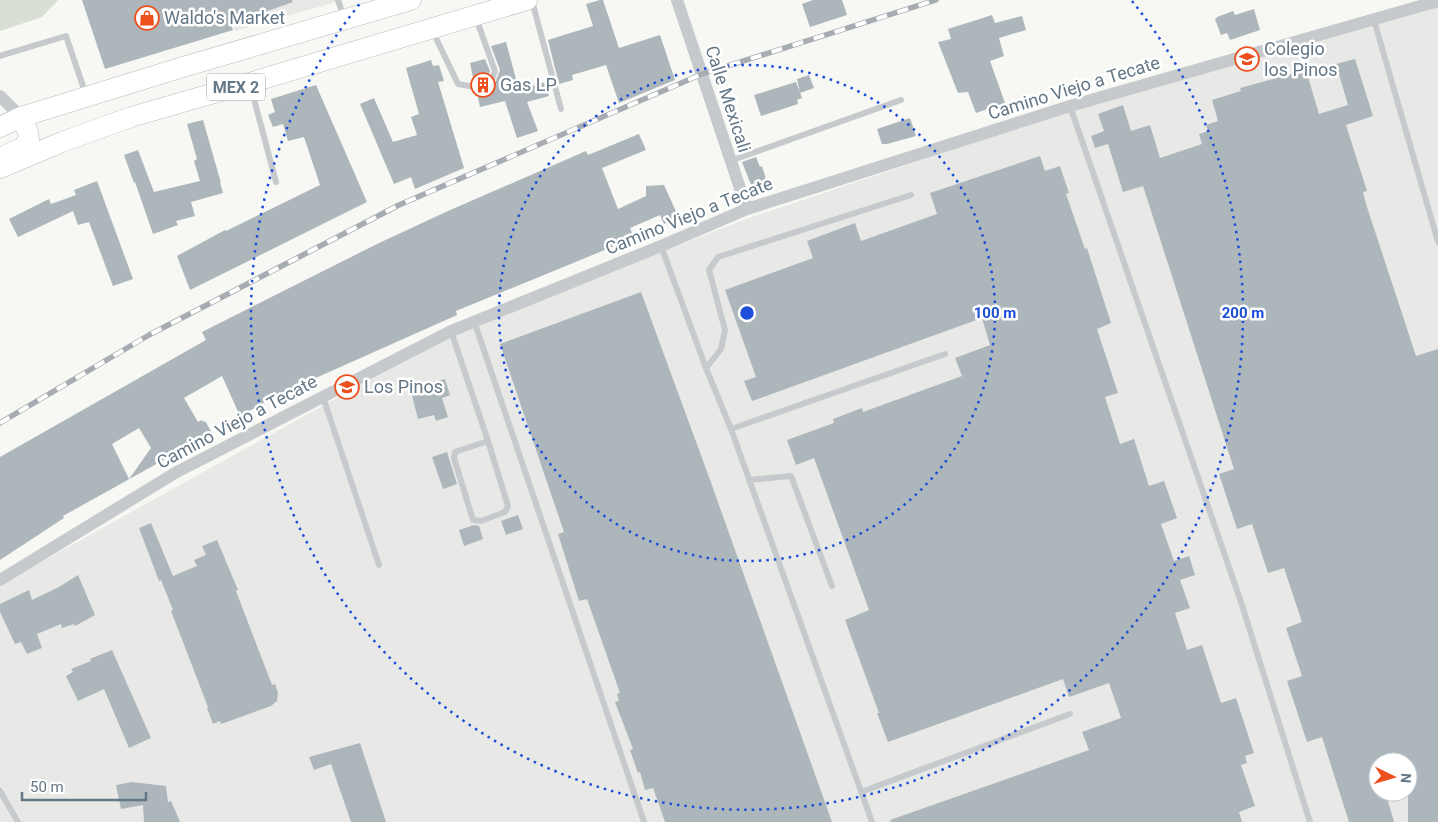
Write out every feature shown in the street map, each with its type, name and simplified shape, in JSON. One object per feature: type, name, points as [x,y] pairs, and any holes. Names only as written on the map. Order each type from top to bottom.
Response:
[{"type":"main road","name":"MEX 2","points":[[0,127],[21,117],[411,0]]},
{"type":"main road","name":"MEX 2","points":[[0,168],[62,142],[131,117],[526,0]]},
{"type":"main road","points":[[0,158],[22,148],[29,140],[28,132],[21,117]]},
{"type":"street","name":"Calle Mexicali","points":[[677,0],[747,209]]},
{"type":"street","name":"Camino Viejo a Tecate","points":[[0,580],[175,473],[451,331],[747,209],[1070,106],[1438,1]]},
{"type":"street","points":[[0,96],[21,117]]},
{"type":"lane","points":[[338,0],[345,20]]},
{"type":"lane","points":[[531,0],[561,109]]},
{"type":"lane","points":[[475,16],[495,71],[491,82]]},
{"type":"lane","points":[[1374,20],[1438,242]]},
{"type":"lane","points":[[431,28],[458,84],[475,87]]},
{"type":"lane","points":[[0,56],[66,36],[86,97]]},
{"type":"lane","points":[[250,83],[276,182]]},
{"type":"lane","points":[[730,161],[901,100]]},
{"type":"lane","points":[[1070,106],[1238,593],[1310,822]]},
{"type":"lane","points":[[706,368],[721,349],[726,330],[709,270],[718,257],[911,195]]},
{"type":"lane","points":[[661,246],[706,368],[731,429],[872,822]]},
{"type":"lane","points":[[474,321],[644,822]]},
{"type":"lane","points":[[451,331],[488,441],[508,506],[505,512],[481,521],[473,520],[454,458],[454,452],[488,441]]},
{"type":"lane","points":[[731,429],[945,354]]},
{"type":"lane","points":[[323,397],[379,565]]},
{"type":"lane","points":[[749,480],[791,476],[832,586]]},
{"type":"lane","points":[[861,792],[1070,714]]},
{"type":"lane","points":[[0,791],[18,822]]},
{"type":"shaded area","points":[[0,0],[58,0],[42,17],[0,31]]},
{"type":"shaded area","points":[[226,0],[343,0],[235,31]]},
{"type":"shaded area","points":[[1438,4],[1438,822],[0,822],[0,585],[459,330],[746,219],[1071,110]]},
{"type":"building","name":"Waldo's Market","points":[[82,0],[292,0],[293,2],[231,24],[233,30],[105,69]]},
{"type":"building","points":[[603,0],[619,48],[660,35],[675,80],[619,103],[606,65],[572,75],[573,80],[559,84],[548,40],[593,26],[586,4]]},
{"type":"building","points":[[813,0],[842,0],[847,15],[810,27],[802,4]]},
{"type":"building","points":[[1254,9],[1260,30],[1230,40],[1227,33],[1221,35],[1215,19],[1217,17],[1233,11],[1235,15]]},
{"type":"building","points":[[992,15],[995,23],[1022,16],[1026,30],[999,38],[1004,56],[990,61],[1005,103],[976,113],[968,92],[958,93],[938,42],[951,39],[948,29]]},
{"type":"building","points":[[506,42],[519,90],[545,82],[549,96],[527,102],[538,131],[517,138],[505,101],[480,107],[477,92],[480,86],[474,82],[470,63],[485,59],[490,71],[486,83],[489,86],[494,86],[500,70],[491,46]]},
{"type":"building","points":[[1355,59],[1373,116],[1346,125],[1367,191],[1363,192],[1367,207],[1416,356],[1438,349],[1438,822],[1408,822],[1408,802],[1418,802],[1418,752],[1368,752],[1368,802],[1388,802],[1394,822],[1349,822],[1322,737],[1307,742],[1287,681],[1302,676],[1286,628],[1302,622],[1284,568],[1268,573],[1252,524],[1237,529],[1219,474],[1234,469],[1143,186],[1123,192],[1108,144],[1095,148],[1091,136],[1104,131],[1098,114],[1123,105],[1131,131],[1150,125],[1160,158],[1202,144],[1199,134],[1208,131],[1206,125],[1218,121],[1212,100],[1241,91],[1240,88],[1306,70],[1319,114],[1348,105],[1336,64]]},
{"type":"building","points":[[431,60],[433,66],[439,65],[444,81],[438,82],[464,168],[415,189],[411,177],[394,184],[360,104],[374,98],[393,142],[417,135],[411,117],[419,114],[406,68]]},
{"type":"building","points":[[809,75],[814,88],[800,93],[797,79]]},
{"type":"building","points":[[796,82],[802,98],[797,100],[798,104],[761,116],[754,95]]},
{"type":"building","points":[[316,85],[367,202],[190,290],[177,256],[225,230],[320,185],[304,137],[288,141],[283,124],[273,127],[268,115],[275,112],[271,99]]},
{"type":"building","points":[[910,118],[916,136],[882,144],[877,129]]},
{"type":"building","points":[[203,120],[223,193],[191,202],[195,216],[176,221],[178,225],[153,234],[124,155],[138,150],[154,192],[200,181],[194,161],[197,159],[187,124]]},
{"type":"building","points":[[639,134],[646,150],[602,168],[618,209],[646,196],[646,186],[664,185],[679,218],[664,224],[660,215],[630,228],[634,238],[456,311],[457,315],[282,393],[240,416],[222,376],[184,398],[198,422],[205,421],[212,433],[63,516],[64,518],[0,560],[0,457],[206,340],[202,332],[377,244],[448,211],[586,151],[588,155]],"holes":[[[139,428],[151,448],[129,479],[112,444]]]},
{"type":"building","points":[[1040,156],[1045,171],[1060,166],[1069,193],[1066,194],[1085,249],[1087,248],[1111,323],[1097,329],[1118,393],[1105,397],[1120,444],[1134,439],[1149,486],[1164,481],[1177,518],[1161,524],[1174,561],[1189,556],[1195,575],[1180,580],[1190,608],[1175,613],[1187,650],[1202,645],[1221,703],[1236,698],[1254,753],[1245,756],[1247,763],[1241,765],[1255,806],[1239,812],[1242,822],[891,822],[890,820],[1089,750],[1082,732],[1121,718],[1109,683],[1069,697],[1063,679],[888,742],[877,713],[879,713],[845,620],[869,610],[814,458],[796,465],[787,440],[834,423],[833,419],[862,408],[863,412],[962,376],[955,358],[990,345],[982,318],[752,401],[744,381],[756,377],[725,290],[813,258],[807,241],[855,223],[861,241],[937,214],[930,193]]},
{"type":"building","points":[[756,157],[760,167],[762,166],[768,186],[753,190],[742,162]]},
{"type":"building","points":[[97,181],[133,279],[113,286],[89,222],[78,225],[73,211],[18,237],[9,219],[49,199],[51,204],[76,195],[74,190]]},
{"type":"building","points":[[641,292],[832,822],[665,822],[653,788],[645,790],[640,772],[638,773],[630,750],[633,749],[615,702],[619,701],[617,694],[620,693],[587,599],[579,601],[558,534],[564,532],[500,344]]},
{"type":"building","points":[[445,379],[450,395],[442,398],[448,417],[436,421],[434,415],[418,419],[410,388]]},
{"type":"building","points":[[447,452],[457,484],[443,489],[432,457]]},
{"type":"building","points":[[518,515],[523,529],[506,535],[501,521]]},
{"type":"building","points":[[151,523],[173,576],[197,566],[194,560],[206,555],[202,546],[217,540],[238,590],[236,591],[272,685],[275,684],[278,693],[277,701],[271,706],[221,724],[220,721],[213,724],[171,611],[173,610],[161,580],[159,581],[139,528]]},
{"type":"building","points":[[474,525],[479,526],[483,539],[464,546],[459,530]]},
{"type":"building","points":[[78,575],[95,615],[75,626],[74,624],[62,628],[61,624],[37,634],[42,648],[27,654],[21,642],[15,644],[0,612],[0,604],[29,590],[32,600]]},
{"type":"building","points":[[112,650],[151,738],[129,748],[104,689],[78,701],[66,676],[73,672],[71,669]]},
{"type":"building","points":[[360,743],[386,822],[351,822],[331,764],[314,770],[309,757]]},
{"type":"building","points":[[132,782],[166,786],[168,802],[171,801],[180,822],[144,822],[143,805],[121,809],[116,785]]},
{"type":"railway","points":[[0,423],[149,335],[399,205],[702,74],[936,0]]},
{"type":"place","name":"Waldo's Market","points":[[147,18]]},
{"type":"place","name":"Colegio los Pinos","points":[[1247,59]]},
{"type":"place","name":"Gas LP","points":[[483,85]]},
{"type":"place","name":"Los Pinos","points":[[347,387]]}]
